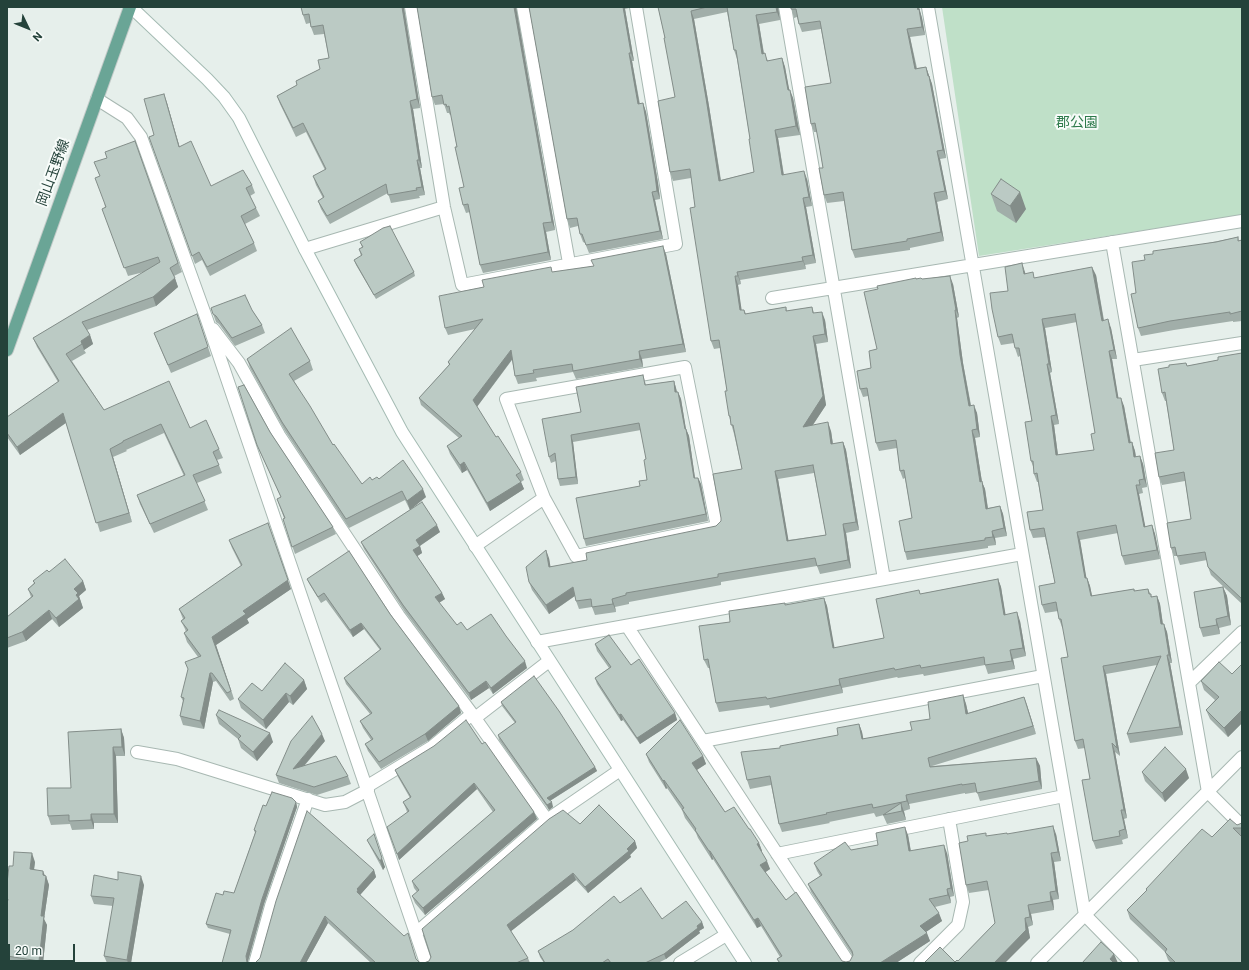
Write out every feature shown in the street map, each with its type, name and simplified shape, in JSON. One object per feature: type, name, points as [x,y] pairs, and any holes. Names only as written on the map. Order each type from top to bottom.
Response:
[{"type":"main road","name":"岡山玉野線","points":[[7,350],[130,7]]},
{"type":"street","points":[[130,7],[224,97],[239,118],[305,249],[402,432],[745,963]]},
{"type":"street","points":[[412,7],[444,207],[462,285],[569,263],[676,244],[636,7]]},
{"type":"street","points":[[523,7],[569,263]]},
{"type":"street","points":[[785,7],[884,579]]},
{"type":"street","points":[[928,7],[1085,915],[1132,963]]},
{"type":"street","points":[[97,98],[127,118],[141,137],[207,320],[426,963]]},
{"type":"street","points":[[305,249],[444,207]]},
{"type":"street","points":[[772,298],[1242,220]]},
{"type":"street","points":[[1112,242],[1208,792],[1242,826]]},
{"type":"street","points":[[207,320],[239,363],[279,435],[399,616],[474,716],[547,820]]},
{"type":"street","points":[[1133,360],[1242,344]]},
{"type":"street","points":[[685,367],[717,527],[576,556],[544,498],[506,399],[685,367]]},
{"type":"street","points":[[475,546],[544,498]]},
{"type":"street","points":[[537,642],[1022,554]]},
{"type":"street","points":[[628,626],[849,963]]},
{"type":"street","points":[[1189,683],[1242,632]]},
{"type":"street","points":[[137,752],[177,759],[325,805],[345,802],[432,747],[549,660]]},
{"type":"street","points":[[703,740],[1043,676]]},
{"type":"street","points":[[1037,963],[1242,757]]},
{"type":"street","points":[[416,933],[547,820],[620,770]]},
{"type":"street","points":[[777,854],[1064,796]]},
{"type":"street","points":[[255,963],[272,906],[308,799]]},
{"type":"street","points":[[920,963],[958,925],[963,902],[948,819]]},
{"type":"street","points":[[680,963],[726,935]]},
{"type":"green space","name":"郡公園","points":[[942,7],[1242,7],[1242,215],[979,256]]},
{"type":"building","points":[[301,7],[402,7],[417,99],[410,101],[419,160],[417,160],[422,187],[416,188],[417,190],[388,195],[386,184],[327,216],[318,201],[324,197],[313,176],[326,169],[303,123],[293,128],[277,96],[297,85],[296,81],[320,69],[318,60],[329,58],[323,25],[311,27],[309,14],[303,15]]},
{"type":"building","points":[[417,7],[514,7],[552,222],[543,223],[548,252],[480,265],[468,204],[463,205],[459,188],[464,187],[455,147],[457,147],[449,106],[447,107],[446,104],[444,105],[442,95],[432,97]]},
{"type":"building","points":[[529,7],[623,7],[638,104],[643,103],[655,175],[657,191],[652,192],[660,231],[586,245],[582,234],[580,234],[577,218],[567,219]]},
{"type":"building","points":[[658,7],[707,7],[691,11],[719,181],[754,172],[736,50],[734,50],[727,7],[776,7],[777,12],[756,15],[762,54],[765,53],[767,61],[782,58],[788,90],[790,90],[796,126],[775,130],[782,175],[804,171],[809,197],[803,198],[813,255],[802,257],[803,261],[737,272],[738,276],[735,276],[740,310],[744,310],[745,314],[786,307],[786,311],[812,307],[813,313],[822,312],[825,334],[813,336],[823,396],[803,427],[828,422],[831,444],[843,442],[856,522],[843,524],[848,560],[817,566],[815,558],[718,574],[718,577],[626,593],[626,595],[612,599],[613,604],[592,607],[591,599],[576,601],[573,587],[546,605],[529,582],[526,567],[546,550],[549,567],[587,560],[586,553],[716,526],[721,521],[721,518],[713,474],[742,469],[733,425],[731,425],[729,416],[725,391],[727,391],[719,340],[711,341],[690,208],[695,207],[690,169],[670,172],[658,101],[675,97]],"holes":[[[813,465],[826,535],[787,541],[775,471]]]},
{"type":"building","points":[[791,7],[917,7],[918,10],[919,9],[922,27],[907,29],[915,69],[926,67],[929,76],[943,150],[937,151],[945,191],[934,193],[941,232],[907,239],[907,241],[852,250],[843,192],[824,195],[819,168],[823,168],[819,144],[815,123],[811,124],[805,87],[831,83],[820,21],[799,24],[796,9],[791,9]]},
{"type":"building","points":[[164,94],[179,147],[191,141],[211,186],[243,170],[252,185],[246,188],[256,208],[241,216],[254,243],[207,267],[199,252],[192,256],[149,137],[154,135],[144,99]]},
{"type":"building","points":[[135,141],[178,263],[170,268],[175,278],[153,297],[82,322],[90,335],[81,341],[82,344],[66,354],[104,410],[169,381],[190,428],[206,420],[219,449],[213,452],[219,465],[193,475],[205,501],[150,524],[137,495],[185,475],[161,424],[123,441],[110,449],[129,513],[96,523],[63,413],[17,447],[7,433],[7,417],[59,381],[33,338],[160,262],[158,257],[124,268],[102,209],[106,207],[95,178],[100,176],[94,162],[107,158],[105,152]]},
{"type":"building","points":[[1001,179],[1020,192],[1010,206],[991,194]]},
{"type":"building","points":[[390,226],[414,272],[374,295],[354,260],[362,255],[359,249],[363,247],[360,242],[383,228]]},
{"type":"building","points":[[1238,237],[1238,241],[1242,240],[1242,311],[1230,314],[1230,312],[1170,321],[1138,328],[1131,294],[1136,293],[1132,262],[1145,260],[1144,255],[1153,254],[1153,251],[1216,242]]},
{"type":"building","points":[[663,246],[683,344],[639,351],[640,359],[573,371],[572,364],[533,370],[534,373],[515,376],[511,350],[473,400],[496,437],[498,436],[521,472],[516,475],[521,482],[487,503],[464,462],[460,465],[447,446],[462,436],[419,398],[450,364],[448,362],[483,319],[445,328],[439,296],[484,287],[482,280],[551,267],[552,272],[594,266],[591,260]]},
{"type":"building","points":[[1022,263],[1024,274],[1033,272],[1034,278],[1092,267],[1102,321],[1108,319],[1114,350],[1109,351],[1117,398],[1121,398],[1129,443],[1132,442],[1134,457],[1140,456],[1144,479],[1139,480],[1140,485],[1136,485],[1144,527],[1152,525],[1157,550],[1122,556],[1116,525],[1077,532],[1085,578],[1087,578],[1091,596],[1134,589],[1134,591],[1148,589],[1151,597],[1157,596],[1161,624],[1164,624],[1169,655],[1167,655],[1180,727],[1127,734],[1161,656],[1103,666],[1117,748],[1112,743],[1124,810],[1121,810],[1125,829],[1119,831],[1120,836],[1093,841],[1082,780],[1090,779],[1083,739],[1075,741],[1061,658],[1068,657],[1061,619],[1059,619],[1056,602],[1042,605],[1039,586],[1055,583],[1044,528],[1030,530],[1027,512],[1043,510],[1037,473],[1034,474],[1033,461],[1031,461],[1025,422],[1032,421],[1019,348],[1015,348],[1012,334],[998,337],[992,309],[990,293],[1008,291],[1005,267]],"holes":[[[1075,314],[1095,433],[1091,434],[1094,450],[1056,455],[1051,416],[1056,415],[1047,364],[1049,364],[1042,319]]]},
{"type":"building","points":[[950,276],[956,310],[960,355],[969,406],[974,405],[977,429],[972,430],[980,482],[982,481],[986,509],[1000,506],[1004,528],[992,531],[993,537],[985,538],[985,540],[905,552],[899,521],[912,518],[904,470],[900,471],[896,440],[876,443],[867,388],[860,389],[857,371],[871,368],[869,351],[877,349],[864,292],[878,289],[877,286],[916,278],[922,279]]},
{"type":"building","points":[[245,295],[252,310],[262,325],[232,338],[213,314],[211,308]]},
{"type":"building","points":[[197,314],[208,347],[168,365],[154,333]]},
{"type":"building","points":[[291,328],[310,361],[289,374],[333,445],[334,444],[362,484],[370,477],[372,480],[377,477],[379,479],[403,460],[423,489],[407,501],[402,491],[346,519],[282,422],[247,359]]},
{"type":"building","points":[[1242,353],[1242,599],[1208,567],[1205,552],[1177,556],[1175,547],[1171,548],[1167,523],[1191,519],[1184,472],[1159,477],[1155,453],[1174,450],[1165,392],[1162,393],[1158,369],[1169,367],[1169,365],[1186,363],[1187,366],[1218,360],[1218,357]]},
{"type":"building","points":[[643,375],[645,385],[674,381],[675,392],[678,392],[686,429],[694,478],[698,478],[706,514],[584,539],[576,498],[640,486],[639,481],[647,480],[644,460],[646,459],[639,423],[571,435],[576,477],[558,479],[555,453],[549,457],[542,419],[581,412],[576,387]]},
{"type":"building","points":[[244,385],[270,432],[333,527],[292,547],[283,519],[285,518],[277,499],[281,497],[257,445],[238,387]]},
{"type":"building","points":[[422,502],[437,525],[416,540],[420,546],[413,550],[442,593],[435,597],[457,625],[461,622],[467,630],[491,614],[525,661],[491,688],[486,681],[469,693],[403,605],[361,542]]},
{"type":"building","points":[[268,523],[288,580],[243,611],[246,614],[212,637],[231,691],[227,693],[212,673],[210,673],[200,721],[180,716],[184,698],[181,697],[188,669],[185,662],[201,656],[184,633],[188,630],[181,621],[185,618],[179,609],[242,565],[229,540]]},
{"type":"building","points":[[349,551],[390,614],[459,706],[425,734],[379,762],[365,744],[373,739],[360,721],[372,713],[344,678],[381,649],[361,623],[350,630],[324,593],[318,597],[307,579]]},
{"type":"building","points":[[65,559],[83,581],[74,589],[78,593],[76,595],[79,599],[56,618],[49,610],[22,632],[7,638],[7,617],[33,596],[28,589],[35,583],[33,581],[47,570],[49,572]]},
{"type":"building","points":[[998,579],[1004,615],[1017,612],[1023,648],[1010,650],[1012,661],[985,665],[984,657],[921,668],[920,665],[895,670],[894,668],[839,679],[840,685],[767,699],[766,697],[716,703],[708,659],[704,660],[699,626],[730,622],[729,611],[785,603],[785,605],[824,598],[833,648],[884,638],[876,599],[919,590],[920,594]]},
{"type":"building","points":[[1223,587],[1228,616],[1216,619],[1217,625],[1200,628],[1194,592]]},
{"type":"building","points":[[609,635],[631,665],[639,659],[675,713],[637,738],[621,714],[619,715],[595,678],[611,667],[595,644]]},
{"type":"building","points":[[1219,662],[1232,674],[1242,664],[1242,710],[1224,728],[1206,710],[1219,697],[1201,681]]},
{"type":"building","points":[[285,663],[304,680],[290,696],[286,693],[263,720],[238,699],[252,683],[262,691]]},
{"type":"building","points":[[534,676],[559,711],[595,767],[547,798],[552,802],[547,805],[498,735],[516,722],[501,702]]},
{"type":"building","points":[[963,695],[966,714],[1024,697],[1033,726],[928,758],[930,767],[1036,758],[1039,781],[977,793],[975,783],[962,784],[906,795],[907,801],[873,808],[872,804],[779,824],[770,776],[747,780],[741,752],[780,748],[780,746],[838,735],[837,728],[859,724],[862,739],[912,730],[910,722],[930,719],[928,702]]},
{"type":"building","points":[[219,710],[270,733],[253,752],[238,739],[241,736],[216,715]]},
{"type":"building","points":[[312,716],[322,734],[293,769],[336,756],[348,776],[314,787],[276,775],[291,741]]},
{"type":"building","points":[[466,720],[482,744],[485,742],[534,812],[423,908],[412,896],[419,890],[412,881],[495,810],[474,783],[397,854],[387,827],[409,811],[403,802],[411,797],[395,770],[434,746]]},
{"type":"building","points":[[680,720],[703,756],[692,763],[725,812],[734,807],[750,829],[759,843],[757,844],[767,861],[760,865],[786,900],[796,892],[842,961],[850,961],[853,955],[852,951],[808,884],[822,875],[814,863],[845,842],[851,850],[878,845],[876,833],[905,827],[909,851],[944,845],[951,888],[947,889],[948,895],[929,899],[939,913],[920,926],[927,933],[880,963],[780,963],[777,959],[782,956],[758,918],[754,920],[695,830],[696,829],[682,809],[684,808],[664,780],[663,781],[646,754]]},
{"type":"building","points":[[121,729],[122,747],[113,747],[114,814],[91,814],[91,820],[69,821],[69,815],[48,816],[47,788],[71,788],[68,732]]},
{"type":"building","points":[[1165,747],[1186,769],[1162,793],[1142,772]]},
{"type":"building","points":[[272,792],[292,798],[296,802],[262,899],[246,956],[247,963],[222,963],[231,930],[206,924],[216,893],[223,895],[224,891],[234,893],[256,831],[254,830],[263,805],[266,806]]},
{"type":"building","points":[[901,803],[902,811],[883,815]]},
{"type":"building","points":[[599,805],[635,841],[627,849],[629,851],[585,887],[573,873],[507,925],[528,958],[516,963],[424,963],[429,961],[431,957],[422,929],[549,819],[563,810],[580,824]]},
{"type":"building","points":[[307,811],[374,870],[357,889],[357,892],[404,936],[408,933],[416,959],[421,963],[376,963],[325,916],[300,963],[255,963],[260,958],[276,901]]},
{"type":"building","points":[[1230,819],[1237,825],[1242,823],[1242,828],[1233,828],[1242,837],[1242,963],[1176,963],[1165,952],[1167,949],[1127,910],[1202,829],[1212,837]]},
{"type":"building","points":[[1053,826],[1058,852],[1051,853],[1056,891],[1050,892],[1051,901],[1028,905],[1030,917],[1025,918],[1026,930],[994,963],[924,963],[940,947],[955,962],[957,960],[958,961],[995,923],[987,881],[966,885],[959,843],[968,841],[967,836],[986,833],[986,836],[1007,834]]},
{"type":"building","points":[[374,834],[382,858],[380,861],[367,840]]},
{"type":"building","points":[[14,852],[32,853],[30,869],[43,871],[43,875],[46,876],[41,916],[44,916],[39,961],[7,956],[7,883],[9,866],[13,866]]},
{"type":"building","points":[[118,872],[141,876],[127,960],[104,956],[114,898],[91,896],[94,875],[118,880]]},
{"type":"building","points":[[641,888],[662,919],[686,901],[702,922],[697,926],[698,928],[664,954],[645,963],[611,963],[608,959],[602,963],[545,963],[538,951],[573,930],[614,896],[620,903]]},
{"type":"building","points":[[1101,942],[1114,954],[1110,959],[1114,963],[1082,963]]}]
